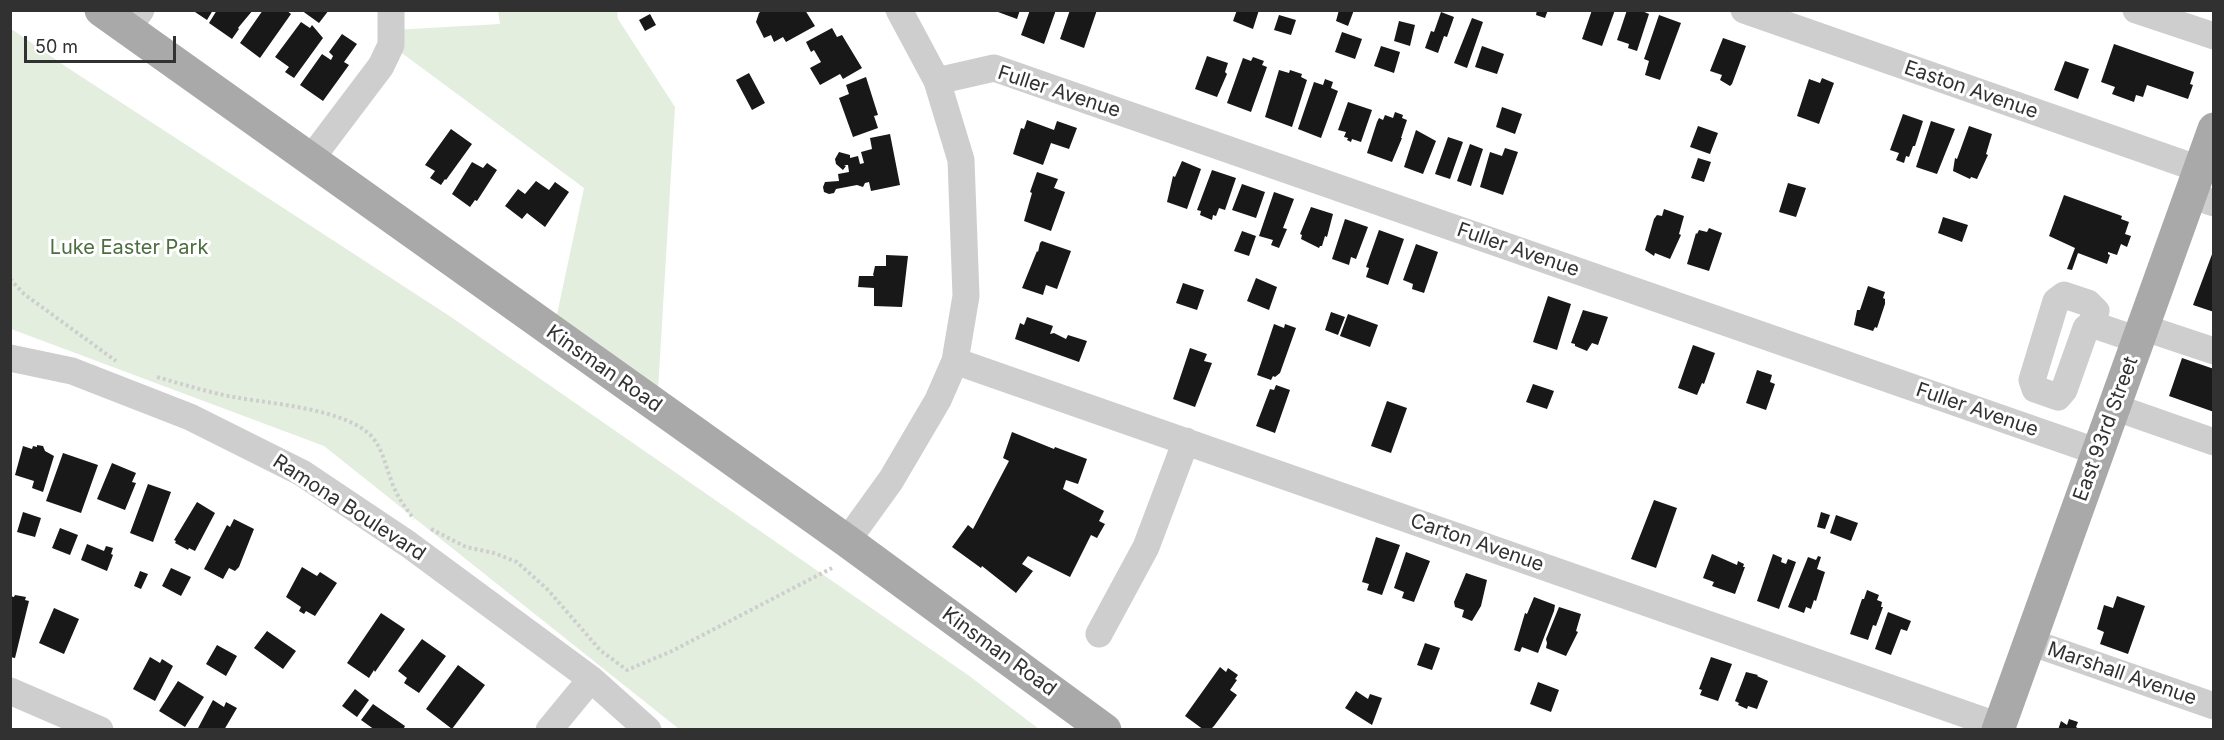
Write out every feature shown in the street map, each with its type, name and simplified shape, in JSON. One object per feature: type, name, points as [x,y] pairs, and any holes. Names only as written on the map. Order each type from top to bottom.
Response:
[{"type":"main road","name":"Kinsman Road","points":[[101,10],[134,20],[310,160],[839,555],[1105,729]]},
{"type":"main road","name":"East 93rd Street","points":[[1999,728],[2140,334],[2201,189],[2214,129]]},
{"type":"street","points":[[310,160],[381,66],[392,45],[391,10]]},
{"type":"street","points":[[839,555],[891,480],[938,400],[955,361],[966,296],[961,160],[937,81],[899,10]]},
{"type":"street","name":"Easton Avenue","points":[[1744,10],[2201,189]]},
{"type":"street","points":[[2136,10],[2214,36]]},
{"type":"street","name":"Fuller Avenue","points":[[937,81],[994,68],[2098,452]]},
{"type":"street","points":[[2046,434],[2058,397],[2064,390],[2086,328],[2091,324],[2096,311],[2088,303],[2064,295],[2056,301],[2032,380],[2035,389],[2058,397]]},
{"type":"street","points":[[2091,324],[2214,351]]},
{"type":"street","name":"Ramona Boulevard","points":[[10,358],[72,371],[190,417],[302,473],[408,544],[591,679],[648,729]]},
{"type":"street","name":"Carton Avenue","points":[[955,361],[1999,728]]},
{"type":"street","points":[[2114,406],[2214,442]]},
{"type":"street","points":[[1099,634],[1146,547],[1186,441]]},
{"type":"street","name":"Marshall Avenue","points":[[2030,642],[2214,706]]},
{"type":"street","points":[[549,729],[591,679]]},
{"type":"street","points":[[10,691],[58,721],[100,729]]},
{"type":"path","points":[[10,279],[24,294],[114,360],[123,364]]},
{"type":"path","points":[[151,376],[219,394],[317,411],[346,419],[363,429],[379,447],[386,460],[399,500],[414,518],[441,536],[466,547],[494,553],[517,562],[548,591],[600,650],[627,670],[672,651],[839,555]]},
{"type":"green space","points":[[498,11],[617,11],[618,19],[675,107],[657,407],[553,333],[584,188],[391,45],[392,30],[500,24]]},
{"type":"green space","name":"Luke Easter Park","points":[[10,28],[451,317],[968,675],[1039,729],[679,729],[324,446],[11,329]]},
{"type":"building","points":[[192,10],[213,10],[207,20]]},
{"type":"building","points":[[217,10],[253,10],[232,39],[209,23]]},
{"type":"building","points":[[263,10],[286,10],[291,14],[260,58],[240,43]]},
{"type":"building","points":[[301,10],[329,10],[319,23]]},
{"type":"building","points":[[763,10],[805,10],[815,26],[786,42],[783,37],[774,42],[771,35],[764,38],[756,22],[759,13]]},
{"type":"building","points":[[999,10],[1020,10],[1017,19],[998,12]]},
{"type":"building","points":[[1030,10],[1056,10],[1044,44],[1021,35]]},
{"type":"building","points":[[1070,10],[1097,10],[1084,48],[1060,39]]},
{"type":"building","points":[[1237,10],[1259,10],[1253,29],[1233,21]]},
{"type":"building","points":[[1339,10],[1354,10],[1348,26],[1336,21]]},
{"type":"building","points":[[1537,10],[1548,10],[1545,18],[1536,15]]},
{"type":"building","points":[[1592,10],[1615,10],[1602,46],[1582,39]]},
{"type":"building","points":[[1627,10],[1640,10],[1649,14],[1637,51],[1628,48],[1629,44],[1617,40]]},
{"type":"building","points":[[1441,12],[1454,17],[1438,53],[1425,48]]},
{"type":"building","points":[[650,14],[656,25],[645,31],[639,20]]},
{"type":"building","points":[[1279,15],[1296,20],[1291,35],[1274,30]]},
{"type":"building","points":[[1659,15],[1681,23],[1660,80],[1645,75],[1649,61],[1644,59]]},
{"type":"building","points":[[1472,18],[1483,22],[1467,68],[1454,63]]},
{"type":"building","points":[[1399,21],[1415,25],[1410,46],[1394,41]]},
{"type":"building","points":[[301,22],[310,28],[312,25],[323,38],[294,78],[285,72],[289,67],[275,57]]},
{"type":"building","points":[[832,28],[837,37],[842,35],[862,68],[843,79],[840,74],[820,85],[810,68],[821,62],[814,50],[811,52],[806,42]]},
{"type":"building","points":[[1342,32],[1362,39],[1355,59],[1335,52]]},
{"type":"building","points":[[342,34],[357,44],[344,62],[349,65],[323,101],[300,85],[322,54],[331,60],[333,56],[329,52]]},
{"type":"building","points":[[1723,38],[1746,46],[1730,86],[1720,80],[1722,75],[1710,71]]},
{"type":"building","points":[[2114,44],[2194,72],[2190,84],[2193,85],[2188,99],[2147,85],[2143,97],[2136,95],[2134,102],[2112,94],[2115,87],[2101,82]]},
{"type":"building","points":[[1381,46],[1400,52],[1394,73],[1374,66]]},
{"type":"building","points":[[1482,46],[1504,54],[1497,74],[1475,67]]},
{"type":"building","points":[[1207,56],[1228,63],[1225,72],[1227,74],[1217,97],[1195,89]]},
{"type":"building","points":[[1253,57],[1264,61],[1262,65],[1267,67],[1251,112],[1227,103],[1243,58],[1251,61]]},
{"type":"building","points":[[2065,61],[2089,69],[2078,99],[2054,90]]},
{"type":"building","points":[[1279,70],[1289,73],[1290,70],[1302,74],[1301,77],[1307,80],[1292,127],[1265,117]]},
{"type":"building","points":[[749,73],[765,103],[752,110],[736,80]]},
{"type":"building","points":[[866,77],[878,115],[874,116],[878,128],[853,137],[839,98],[849,94],[846,85]]},
{"type":"building","points":[[1822,78],[1834,83],[1819,124],[1797,116],[1809,79],[1820,83]]},
{"type":"building","points":[[1325,79],[1333,82],[1331,88],[1338,91],[1321,138],[1298,129],[1314,82],[1323,85]]},
{"type":"building","points":[[1348,102],[1372,110],[1361,142],[1347,140],[1348,138],[1344,137],[1346,132],[1338,130]]},
{"type":"building","points":[[1502,107],[1522,114],[1515,134],[1496,127]]},
{"type":"building","points":[[1395,112],[1403,115],[1402,118],[1407,120],[1392,162],[1367,153],[1379,118],[1383,120],[1385,115],[1393,118]]},
{"type":"building","points":[[1903,114],[1923,121],[1915,146],[1909,157],[1906,156],[1904,163],[1896,160],[1899,153],[1890,150]]},
{"type":"building","points":[[1027,120],[1054,130],[1057,121],[1077,128],[1069,149],[1051,143],[1043,165],[1013,154],[1021,128],[1024,129]]},
{"type":"building","points":[[1931,121],[1955,129],[1937,174],[1916,167]]},
{"type":"building","points":[[1698,126],[1718,133],[1710,154],[1690,147]]},
{"type":"building","points":[[1969,126],[1992,134],[1986,154],[1988,155],[1977,179],[1971,177],[1970,179],[1953,171],[1955,158],[1957,159]]},
{"type":"building","points":[[451,129],[472,144],[441,185],[430,178],[435,171],[425,165]]},
{"type":"building","points":[[1416,130],[1436,141],[1423,174],[1404,167]]},
{"type":"building","points":[[890,134],[900,185],[871,191],[869,182],[863,187],[857,185],[836,189],[834,193],[824,192],[825,182],[839,181],[838,174],[849,172],[848,165],[844,165],[846,166],[843,170],[836,164],[835,159],[839,152],[850,155],[850,158],[858,156],[860,164],[864,163],[861,152],[872,149],[870,138]]},
{"type":"building","points":[[1448,137],[1463,142],[1450,179],[1435,174]]},
{"type":"building","points":[[1470,144],[1483,149],[1471,186],[1457,181]]},
{"type":"building","points":[[1505,148],[1518,152],[1503,195],[1480,187],[1490,152],[1502,156]]},
{"type":"building","points":[[1698,158],[1711,162],[1704,182],[1691,178]]},
{"type":"building","points":[[1182,161],[1201,169],[1187,209],[1167,202],[1173,176],[1175,177]]},
{"type":"building","points":[[472,162],[483,168],[487,163],[497,170],[477,201],[475,200],[470,207],[452,194]]},
{"type":"building","points":[[1212,170],[1236,178],[1225,210],[1219,208],[1212,220],[1200,215],[1201,211],[1197,210]]},
{"type":"building","points":[[1037,172],[1058,179],[1054,188],[1065,192],[1051,231],[1024,221]]},
{"type":"building","points":[[536,181],[549,190],[555,182],[569,192],[545,227],[527,213],[522,219],[505,206],[518,189],[525,194]]},
{"type":"building","points":[[1788,183],[1806,188],[1796,217],[1779,212]]},
{"type":"building","points":[[1242,184],[1265,192],[1256,218],[1232,210]]},
{"type":"building","points":[[1274,192],[1294,199],[1283,228],[1287,229],[1279,248],[1271,245],[1273,240],[1259,236]]},
{"type":"building","points":[[2064,195],[2122,216],[2121,219],[2129,222],[2125,234],[2131,236],[2127,247],[2121,244],[2117,255],[2108,252],[2110,255],[2107,264],[2078,253],[2072,270],[2067,269],[2075,248],[2049,236]]},
{"type":"building","points":[[1311,207],[1333,214],[1327,237],[1325,236],[1319,248],[1301,239],[1300,234]]},
{"type":"building","points":[[1664,209],[1684,216],[1679,234],[1681,235],[1670,259],[1655,253],[1654,256],[1645,250],[1654,219],[1657,215],[1662,216]]},
{"type":"building","points":[[1943,217],[1968,225],[1962,242],[1938,233]]},
{"type":"building","points":[[1345,219],[1368,227],[1356,259],[1351,257],[1349,265],[1332,259]]},
{"type":"building","points":[[1709,228],[1722,233],[1709,271],[1687,264],[1696,233],[1699,230],[1707,232]]},
{"type":"building","points":[[1379,230],[1404,239],[1388,285],[1366,277],[1369,268],[1366,267]]},
{"type":"building","points":[[1242,231],[1256,236],[1249,256],[1234,251]]},
{"type":"building","points":[[1042,241],[1071,251],[1057,289],[1046,285],[1043,295],[1022,288]]},
{"type":"building","points":[[1416,244],[1438,252],[1424,293],[1412,289],[1413,284],[1403,280]]},
{"type":"building","points":[[2214,249],[2214,312],[2193,305]]},
{"type":"building","points":[[886,255],[908,256],[902,307],[874,306],[874,288],[858,287],[859,276],[874,276],[875,266],[886,266]]},
{"type":"building","points":[[1256,278],[1277,287],[1269,310],[1247,301]]},
{"type":"building","points":[[1183,283],[1204,290],[1197,310],[1176,303]]},
{"type":"building","points":[[1868,286],[1885,292],[1883,298],[1885,304],[1877,328],[1875,327],[1873,331],[1854,325],[1857,310],[1860,310]]},
{"type":"building","points":[[1548,296],[1571,304],[1557,350],[1533,342]]},
{"type":"building","points":[[1583,310],[1608,317],[1598,345],[1592,343],[1587,351],[1571,343]]},
{"type":"building","points":[[1331,312],[1345,317],[1338,335],[1325,330]]},
{"type":"building","points":[[1348,314],[1378,325],[1370,347],[1340,336]]},
{"type":"building","points":[[1027,317],[1053,326],[1050,334],[1054,333],[1066,339],[1068,335],[1087,341],[1079,362],[1015,339],[1020,323],[1024,325]]},
{"type":"building","points":[[1274,324],[1284,328],[1285,324],[1296,328],[1280,373],[1273,376],[1271,380],[1257,375]]},
{"type":"building","points":[[1693,345],[1715,353],[1704,384],[1702,383],[1697,395],[1678,388]]},
{"type":"building","points":[[1190,348],[1207,354],[1204,361],[1212,363],[1195,407],[1173,399]]},
{"type":"building","points":[[2182,358],[2214,369],[2214,412],[2169,396]]},
{"type":"building","points":[[1757,370],[1772,375],[1770,382],[1775,384],[1766,410],[1746,403]]},
{"type":"building","points":[[1533,384],[1554,391],[1547,409],[1526,402]]},
{"type":"building","points":[[1276,385],[1290,390],[1275,433],[1256,426],[1270,389],[1274,390]]},
{"type":"building","points":[[1387,401],[1407,408],[1391,453],[1371,446]]},
{"type":"building","points":[[1012,432],[1087,459],[1078,484],[1066,480],[1063,489],[1104,511],[1099,521],[1105,524],[1097,538],[1091,535],[1070,577],[1028,556],[1022,564],[1033,571],[1016,593],[982,566],[981,568],[952,547],[968,525],[973,529],[1009,461],[1003,458]]},
{"type":"building","points":[[37,445],[43,446],[45,451],[54,456],[43,492],[32,488],[34,481],[15,475],[23,446],[32,449]]},
{"type":"building","points":[[63,453],[98,465],[81,513],[46,501]]},
{"type":"building","points":[[112,463],[136,473],[132,482],[136,483],[125,510],[97,499]]},
{"type":"building","points":[[148,484],[171,492],[153,542],[130,533]]},
{"type":"building","points":[[1654,500],[1677,508],[1656,568],[1631,559]]},
{"type":"building","points":[[197,502],[215,513],[195,551],[189,548],[188,550],[175,543],[174,540]]},
{"type":"building","points":[[23,512],[41,518],[35,537],[17,532]]},
{"type":"building","points":[[1821,512],[1830,515],[1825,529],[1817,527]]},
{"type":"building","points":[[1836,515],[1858,523],[1851,541],[1830,533]]},
{"type":"building","points":[[234,519],[254,529],[239,567],[235,571],[229,568],[223,579],[204,569],[227,525],[230,527]]},
{"type":"building","points":[[60,528],[78,535],[70,555],[52,548]]},
{"type":"building","points":[[1376,537],[1400,545],[1382,595],[1367,590],[1369,584],[1362,582]]},
{"type":"building","points":[[87,544],[104,551],[106,546],[113,548],[107,571],[81,560]]},
{"type":"building","points":[[1406,552],[1430,561],[1414,602],[1402,598],[1404,592],[1394,588]]},
{"type":"building","points":[[1712,554],[1737,565],[1738,561],[1744,564],[1743,567],[1745,567],[1735,594],[1712,586],[1714,582],[1703,578]]},
{"type":"building","points":[[1773,554],[1782,558],[1781,562],[1786,564],[1788,559],[1796,562],[1779,609],[1757,601]]},
{"type":"building","points":[[1818,556],[1821,557],[1817,569],[1825,572],[1816,601],[1814,600],[1811,609],[1806,607],[1804,613],[1788,607],[1808,557],[1816,560]]},
{"type":"building","points":[[302,567],[317,576],[320,572],[337,583],[315,616],[306,611],[304,614],[299,611],[301,607],[286,597]]},
{"type":"building","points":[[171,568],[191,577],[181,596],[162,586]]},
{"type":"building","points":[[140,571],[148,574],[141,589],[134,586]]},
{"type":"building","points":[[1466,573],[1487,580],[1481,606],[1472,621],[1462,617],[1464,610],[1455,607],[1454,602]]},
{"type":"building","points":[[1867,590],[1879,595],[1877,600],[1882,602],[1881,607],[1883,607],[1868,640],[1850,634]]},
{"type":"building","points":[[10,596],[26,597],[25,600],[29,601],[15,658],[10,657]]},
{"type":"building","points":[[2117,596],[2145,606],[2128,654],[2100,644],[2104,632],[2097,629],[2104,605],[2113,608]]},
{"type":"building","points":[[1534,597],[1555,605],[1554,611],[1538,653],[1522,647],[1520,652],[1514,650],[1525,613],[1527,614]]},
{"type":"building","points":[[1559,607],[1581,614],[1576,631],[1578,632],[1566,656],[1546,648],[1546,639]]},
{"type":"building","points":[[54,608],[79,619],[64,654],[39,643]]},
{"type":"building","points":[[1888,612],[1911,621],[1907,631],[1901,629],[1891,655],[1875,649]]},
{"type":"building","points":[[381,613],[405,629],[369,678],[347,663]]},
{"type":"building","points":[[267,631],[296,651],[283,669],[254,648]]},
{"type":"building","points":[[422,639],[446,656],[419,693],[404,683],[407,678],[398,671]]},
{"type":"building","points":[[1425,643],[1440,648],[1432,670],[1417,665]]},
{"type":"building","points":[[217,645],[237,656],[226,676],[206,664]]},
{"type":"building","points":[[150,657],[160,663],[162,659],[173,666],[155,701],[133,689]]},
{"type":"building","points":[[1711,657],[1732,664],[1718,701],[1700,695],[1702,690],[1699,689]]},
{"type":"building","points":[[458,665],[485,685],[452,729],[426,709]]},
{"type":"building","points":[[1220,667],[1226,672],[1228,668],[1238,675],[1230,690],[1237,695],[1214,726],[1210,730],[1204,730],[1185,716]]},
{"type":"building","points":[[1746,672],[1768,681],[1757,709],[1748,706],[1747,709],[1735,701]]},
{"type":"building","points":[[178,681],[204,697],[185,727],[159,711]]},
{"type":"building","points":[[1538,682],[1559,690],[1551,712],[1530,704]]},
{"type":"building","points":[[355,689],[369,700],[357,717],[342,706]]},
{"type":"building","points":[[1356,691],[1368,699],[1370,694],[1382,698],[1372,725],[1345,708]]},
{"type":"building","points":[[213,700],[224,707],[226,702],[237,708],[224,730],[197,730]]},
{"type":"building","points":[[373,704],[405,726],[403,730],[375,730],[361,720]]},
{"type":"building","points":[[2069,719],[2078,722],[2076,727],[2081,730],[2058,730],[2061,721],[2067,725]]}]
